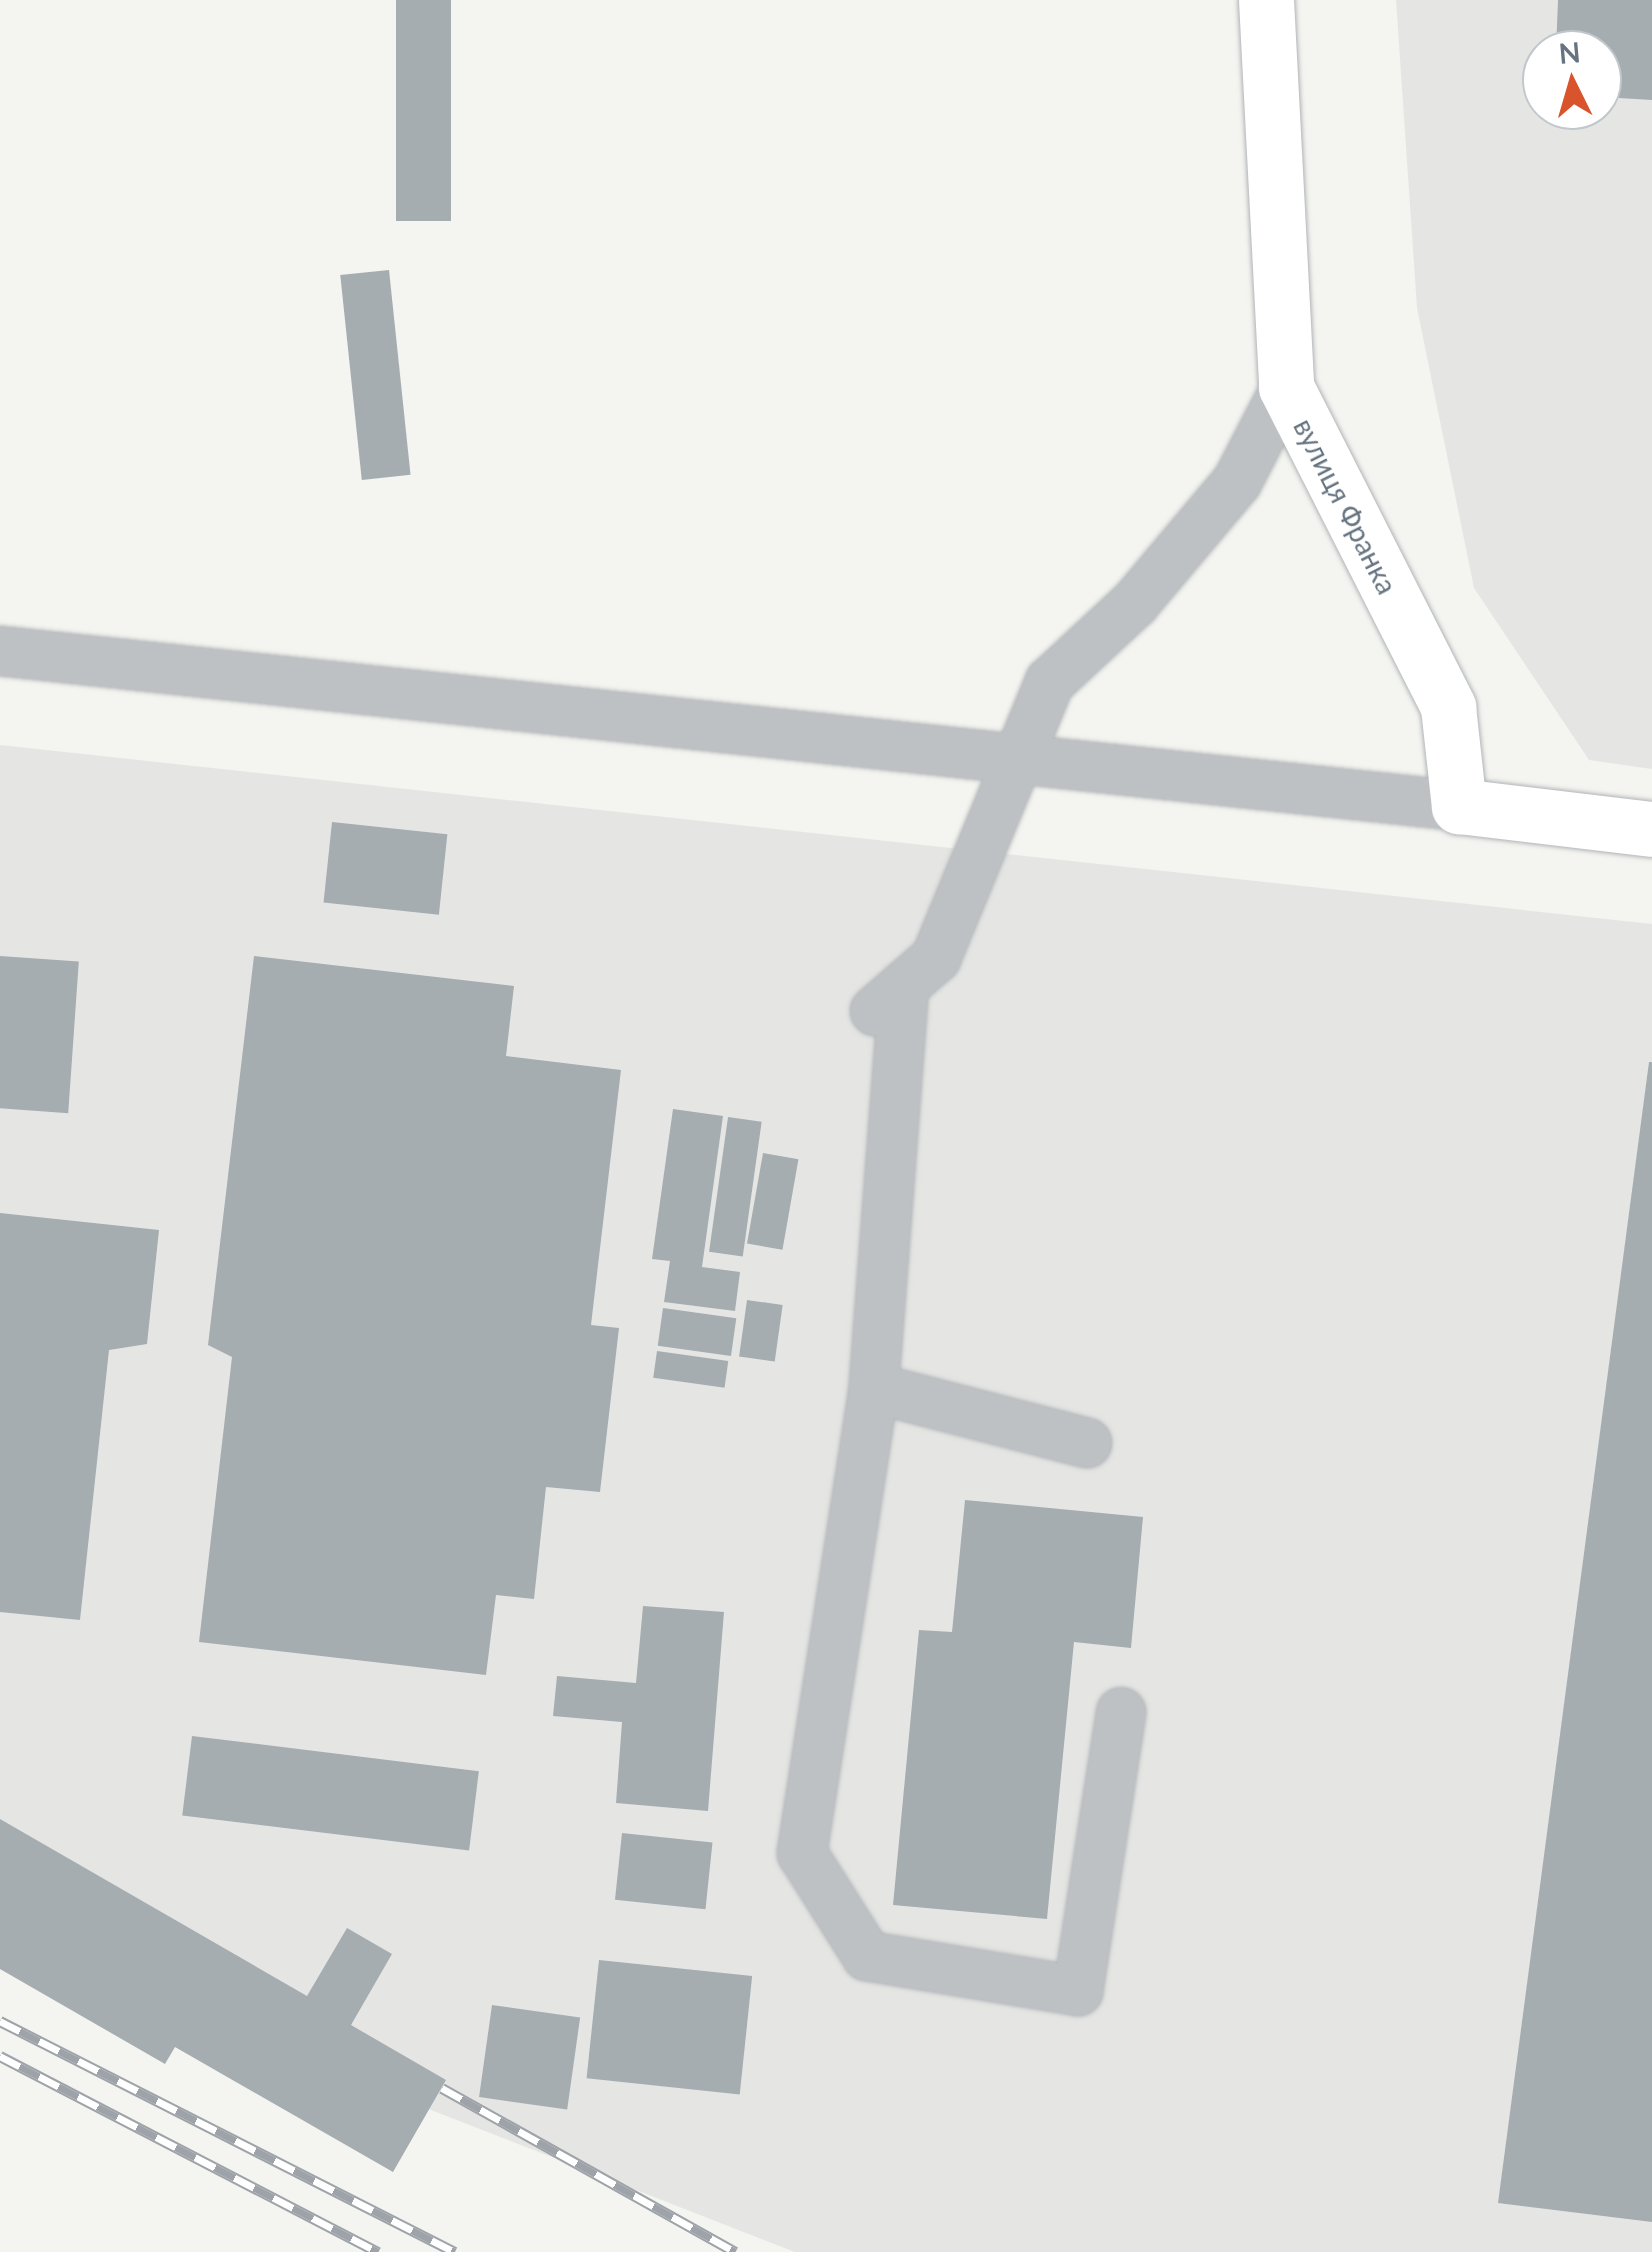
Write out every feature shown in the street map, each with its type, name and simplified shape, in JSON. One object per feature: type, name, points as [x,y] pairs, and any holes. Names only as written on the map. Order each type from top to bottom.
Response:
[{"type":"main road","name":"вулиця Франка","points":[[1266,0],[1286,387],[1448,708],[1459,806]]},
{"type":"main road","points":[[1459,806],[1652,829]]},
{"type":"street","points":[[1120,1712],[1078,1992],[867,1956],[802,1853],[874,1388],[889,998],[936,958],[1050,682],[1135,602],[1237,482],[1286,387]]},
{"type":"street","points":[[0,652],[1459,806]]},
{"type":"street","points":[[874,1388],[1087,1442]]},
{"type":"shaded area","points":[[1396,0],[1652,0],[1652,769],[1589,760],[1474,588],[1417,308]]},
{"type":"shaded area","points":[[0,745],[1652,924],[1652,2252],[795,2252],[0,1942]]},
{"type":"building","points":[[396,0],[451,0],[451,221],[396,221]]},
{"type":"building","points":[[1558,0],[1652,0],[1652,100],[1622,98],[1622,30],[1557,30]]},
{"type":"building","points":[[389,270],[411,475],[362,480],[340,275]]},
{"type":"building","points":[[332,822],[447,834],[439,915],[324,903]]},
{"type":"building","points":[[0,956],[79,962],[68,1113],[0,1108]]},
{"type":"building","points":[[254,956],[514,986],[506,1056],[621,1070],[591,1325],[619,1328],[600,1492],[546,1487],[534,1599],[496,1595],[486,1675],[199,1642],[232,1357],[208,1345]]},
{"type":"building","points":[[1652,1062],[1652,2222],[1498,2203]]},
{"type":"building","points":[[673,1109],[723,1116],[702,1267],[740,1272],[735,1311],[664,1302],[670,1261],[652,1259]]},
{"type":"building","points":[[728,1117],[762,1122],[743,1256],[709,1252]]},
{"type":"building","points":[[763,1153],[798,1159],[782,1250],[747,1244]]},
{"type":"building","points":[[0,1213],[159,1230],[147,1344],[109,1350],[80,1620],[0,1612]]},
{"type":"building","points":[[747,1300],[783,1305],[775,1361],[739,1356]]},
{"type":"building","points":[[663,1308],[736,1318],[731,1356],[658,1346]]},
{"type":"building","points":[[657,1351],[728,1361],[725,1388],[653,1378]]},
{"type":"building","points":[[965,1500],[1143,1517],[1131,1648],[1074,1642],[1047,1919],[893,1905],[919,1630],[952,1632]]},
{"type":"building","points":[[643,1606],[724,1612],[708,1811],[616,1803],[622,1722],[553,1716],[557,1676],[636,1683]]},
{"type":"building","points":[[192,1736],[479,1771],[469,1851],[182,1815]]},
{"type":"building","points":[[0,1819],[307,1996],[347,1928],[392,1954],[351,2025],[446,2080],[393,2172],[175,2047],[165,2064],[0,1969]]},
{"type":"building","points":[[622,1833],[713,1843],[705,1909],[615,1900]]},
{"type":"building","points":[[599,1960],[752,1976],[740,2094],[587,2078]]},
{"type":"building","points":[[492,2005],[580,2017],[567,2109],[479,2097]]},
{"type":"railway","points":[[0,2021],[455,2252]]},
{"type":"railway","points":[[0,2056],[378,2252]]},
{"type":"railway","points":[[442,2088],[735,2252]]}]
